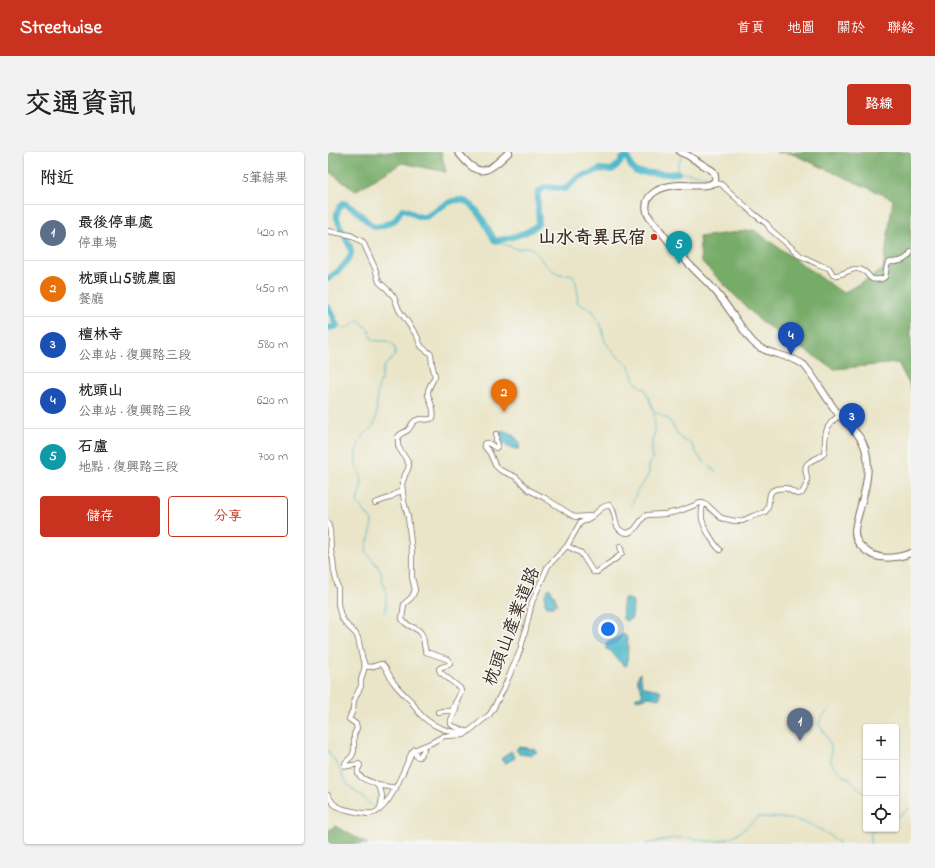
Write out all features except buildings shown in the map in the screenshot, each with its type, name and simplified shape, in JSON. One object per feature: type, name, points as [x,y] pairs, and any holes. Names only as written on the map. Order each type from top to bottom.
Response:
[{"type":"main road","points":[[458,152],[473,168],[482,171],[488,170],[495,165],[508,152]]},
{"type":"main road","points":[[685,153],[713,171],[715,174],[715,180],[708,186],[678,185],[654,192],[646,201],[647,214],[688,264],[716,291],[752,342],[763,349],[791,358],[804,365],[840,415],[863,442],[866,449],[868,472],[865,492],[855,532],[859,545],[868,553],[878,557],[890,558],[911,553]]},
{"type":"street","points":[[713,183],[721,184],[801,256],[820,266],[829,268],[833,275],[839,275],[858,268],[872,279],[879,280],[885,277],[887,265],[890,262],[898,262],[906,259],[911,252]]},
{"type":"street","points":[[328,232],[350,235],[363,242],[375,268],[379,282],[394,297],[399,310],[417,336],[420,344],[429,352],[431,356],[435,376],[428,388],[434,413],[432,418],[414,421],[407,430],[398,437],[397,440],[399,448],[408,462],[409,467],[403,480],[402,490],[408,517],[412,553],[411,568],[415,590],[412,597],[404,604],[402,619],[406,624],[417,629],[422,634],[426,652],[447,659],[450,662],[450,664],[440,667],[439,670],[460,688],[461,691],[452,711],[444,710],[438,712]]},
{"type":"street","points":[[720,550],[713,542],[702,522],[703,503],[719,517],[742,521],[753,516],[763,514],[768,507],[770,494],[776,489],[786,488],[797,494],[802,493],[808,480],[805,470],[806,465],[824,453],[826,431],[828,426],[840,415]]},
{"type":"street","points":[[496,434],[498,445],[496,448],[488,443],[484,444],[497,468],[518,479],[529,490],[575,517],[592,516]]},
{"type":"street","points":[[375,503],[389,498],[402,490]]},
{"type":"street","name":"枕頭山產業道路","points":[[467,733],[492,711],[520,651],[532,602],[544,574],[548,566],[567,546],[578,525],[603,507],[609,505],[612,508],[618,527],[621,531],[628,533],[634,530],[647,515],[680,511],[703,503]]},
{"type":"street","points":[[328,523],[334,571],[338,588],[338,604],[340,612],[346,624],[358,638],[365,666],[361,686],[354,700],[353,710],[349,719],[357,726],[354,735],[354,751],[345,765],[359,764],[360,767],[357,772],[362,778],[377,785],[396,788]]},
{"type":"street","points":[[567,546],[582,554],[594,572],[597,572],[618,558],[622,553],[620,546]]},
{"type":"street","points":[[365,666],[372,667],[380,664],[384,666],[394,684],[412,702],[420,714],[435,725],[451,732],[467,733]]},
{"type":"street","points":[[457,700],[456,710],[451,720],[451,724],[467,733]]},
{"type":"street","points":[[328,795],[333,804],[341,809],[371,814],[376,812],[386,804],[396,788],[412,752],[444,736],[461,736],[467,733]]},
{"type":"street","points":[[416,749],[416,756],[419,757],[424,750]]},
{"type":"street","points":[[377,785],[380,788],[382,796],[382,804],[379,810]]},
{"type":"green space","points":[[328,152],[441,152],[446,172],[402,163],[355,191],[328,171]]},
{"type":"green space","points":[[776,152],[911,152],[911,388],[898,363],[834,369],[760,321],[701,261],[699,237],[754,230],[843,293],[883,270],[893,199],[790,153]]},
{"type":"green space","points":[[335,826],[368,844],[328,844],[328,831]]},
{"type":"water","points":[[505,431],[514,436],[520,443],[519,449],[509,447],[500,440],[498,437],[501,432]]},
{"type":"water","points":[[549,588],[554,595],[557,604],[546,606],[545,597]]},
{"type":"water","points":[[624,599],[632,600],[633,602],[632,618],[626,621],[623,619]]},
{"type":"water","points":[[624,634],[628,643],[627,665],[625,666],[611,651],[606,649],[606,643]]},
{"type":"water","points":[[640,673],[642,684],[645,687],[660,690],[661,694],[659,699],[649,697],[637,700],[635,698],[642,696],[642,690],[638,683]]},
{"type":"water","points":[[520,747],[535,749],[537,752],[530,755],[519,754],[516,749]]},
{"type":"water","points":[[511,751],[515,758],[506,763],[501,760],[502,758]]},
{"type":"waterway","points":[[682,156],[678,165],[678,173],[710,176]]},
{"type":"waterway","points":[[342,231],[337,220],[337,214],[343,203],[352,207],[375,227],[382,226],[395,220],[402,209],[405,209],[418,216],[425,217],[455,200],[464,201],[476,210],[495,241],[525,233],[539,223],[538,192],[544,188],[549,187],[565,189],[579,177],[600,169],[612,170],[623,158],[628,158],[630,165],[636,172],[668,174],[678,173]]},
{"type":"waterway","points":[[328,279],[342,267],[350,256],[350,248],[345,237]]},
{"type":"waterway","points":[[495,241],[518,249],[528,247],[532,248],[553,271],[559,274],[573,275],[576,282],[578,303],[593,311],[601,325],[605,342],[619,358],[628,364],[637,384],[645,389],[654,412],[655,431],[652,441],[652,458],[649,473],[637,491],[631,506]]},
{"type":"waterway","points":[[328,307],[337,326],[328,328]]},
{"type":"waterway","points":[[337,326],[345,328],[359,320],[369,330],[372,339],[389,342],[394,346],[395,350],[395,355],[383,370],[378,388],[377,412],[374,424],[360,441],[355,456],[362,481],[357,502],[372,521],[366,552],[381,571],[386,592],[386,613]]},
{"type":"waterway","points":[[655,412],[669,420],[677,434],[682,439],[691,443],[699,457],[716,472]]},
{"type":"waterway","points":[[830,709],[821,718],[819,725],[831,746],[831,763],[842,775],[850,779],[863,793]]},
{"type":"waterway","points":[[328,751],[349,786],[375,808]]},
{"type":"waterway","points":[[899,816],[911,807]]},
{"type":"waterway","points":[[645,844],[674,838],[719,841],[737,834],[758,817],[785,818],[810,824],[823,831],[840,844]]},
{"type":"waterway","points":[[871,844],[872,832]]},
{"type":"place","name":"山水奇異民宿","points":[[654,237]]},
{"type":"place","name":"石盧","points":[[679,264]]},
{"type":"place","name":"枕頭山","points":[[791,355]]},
{"type":"place","name":"枕頭山5號農園","points":[[504,412]]},
{"type":"place","name":"檀林寺","points":[[852,436]]},
{"type":"place","name":"最後停車處","points":[[800,741]]}]
